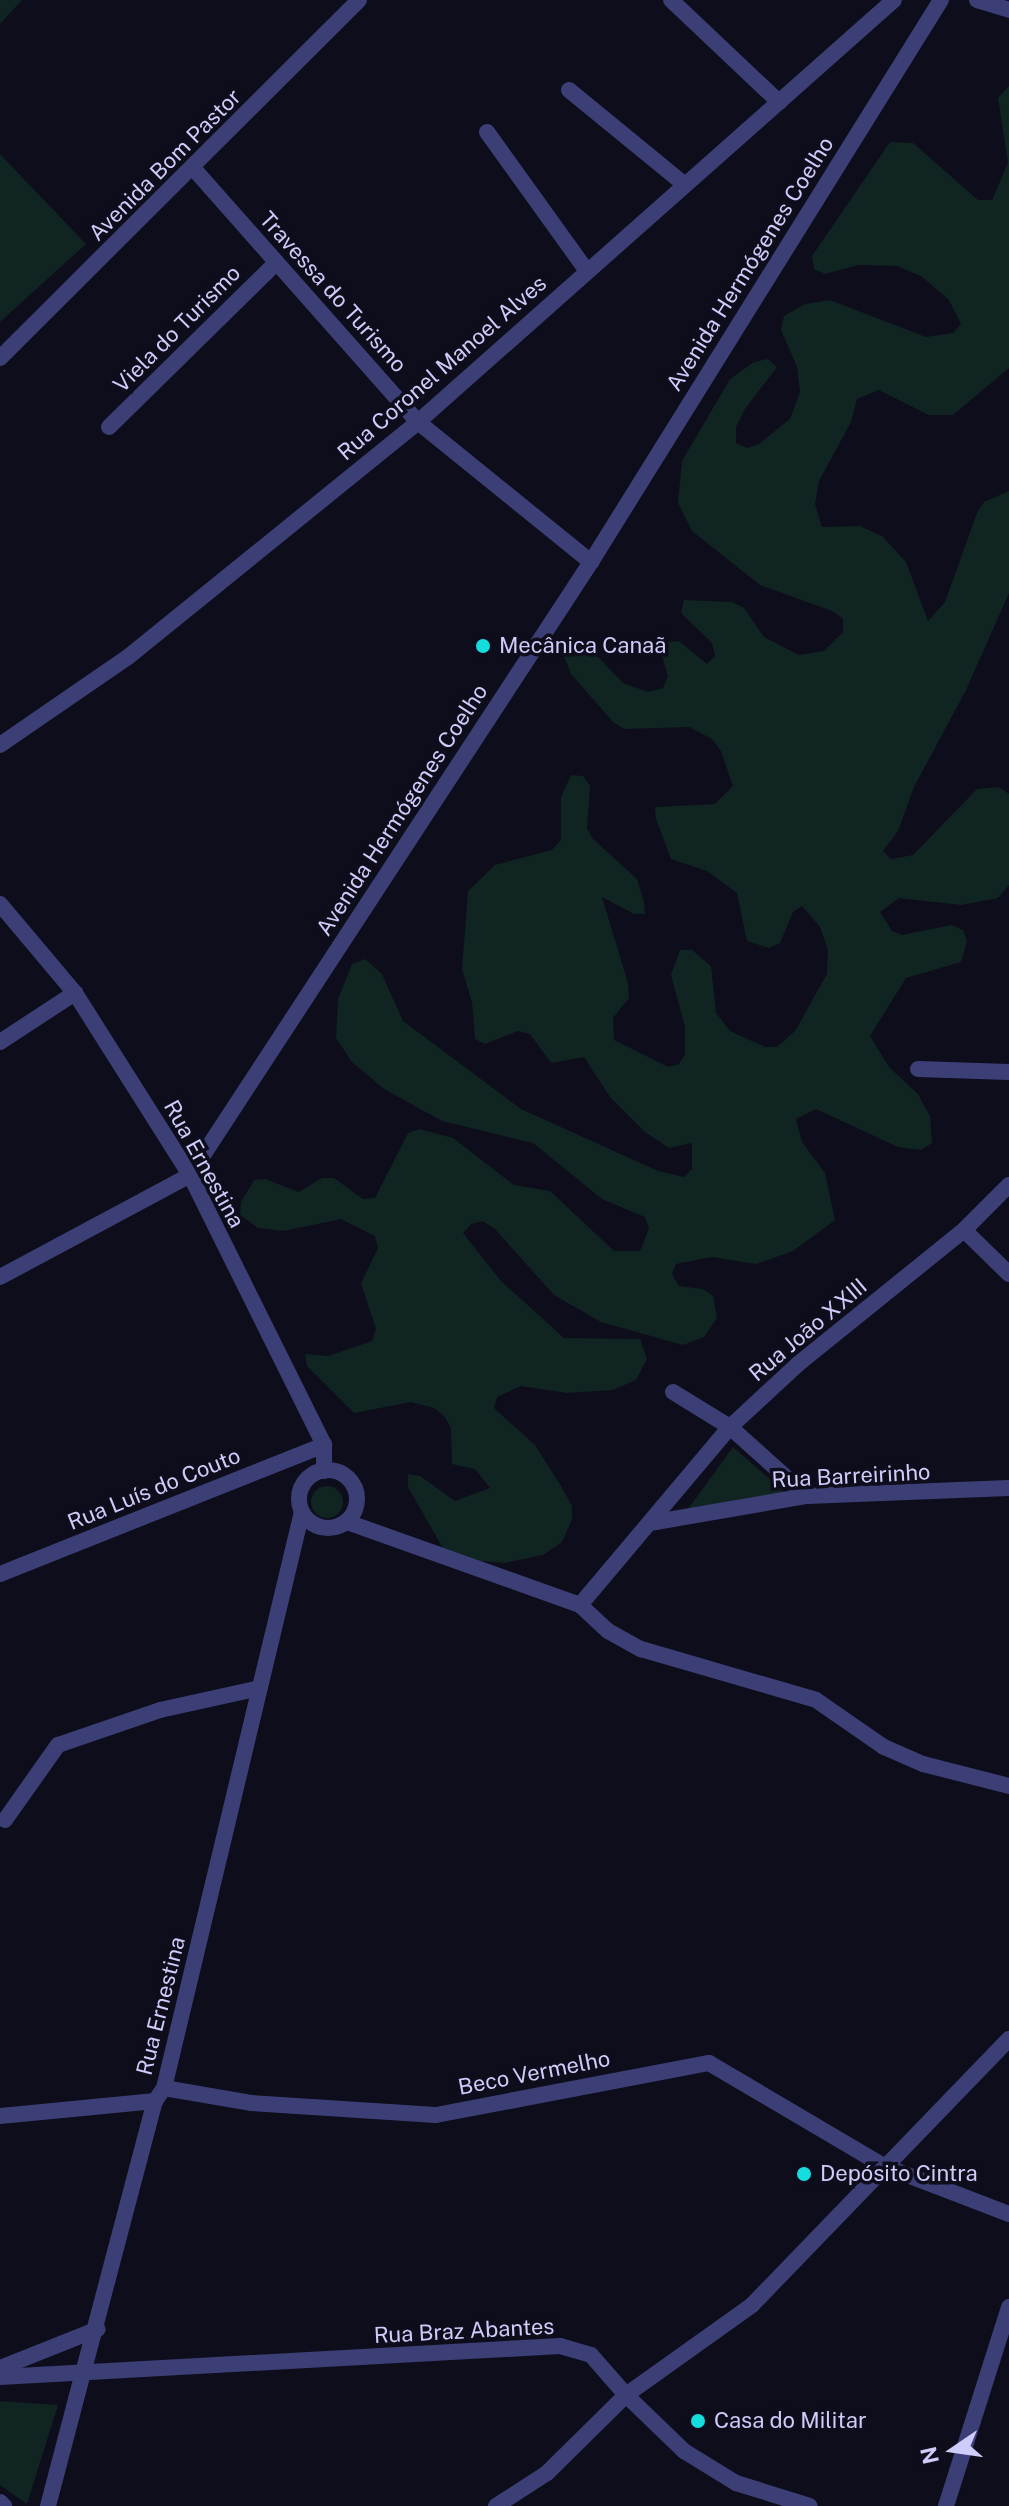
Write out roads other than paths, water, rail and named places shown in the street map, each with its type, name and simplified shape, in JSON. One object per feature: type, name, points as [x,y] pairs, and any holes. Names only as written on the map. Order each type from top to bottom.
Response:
[{"type":"street","name":"Avenida Bom Pastor","points":[[0,358],[194,169],[359,0]]},
{"type":"street","points":[[671,0],[779,102]]},
{"type":"street","name":"Rua Coronel Manoel Alves","points":[[0,745],[128,657],[418,422],[894,0]]},
{"type":"street","name":"Avenida Hermógenes Coelho","points":[[0,1277],[190,1175],[591,562],[941,0]]},
{"type":"street","points":[[977,0],[1009,10]]},
{"type":"street","points":[[569,90],[684,184]]},
{"type":"street","points":[[487,132],[587,271]]},
{"type":"street","name":"Travessa do Turismo","points":[[194,169],[418,422],[591,562]]},
{"type":"street","name":"Viela do Turismo","points":[[109,427],[277,262]]},
{"type":"street","name":"Rua Ernestina","points":[[0,904],[75,993],[190,1175],[324,1445],[324,1471]]},
{"type":"street","points":[[0,1042],[75,993]]},
{"type":"street","points":[[918,1069],[1009,1072]]},
{"type":"street","name":"Rua João XXIII","points":[[580,1605],[730,1427],[798,1364],[964,1230],[1009,1185]]},
{"type":"street","points":[[964,1230],[1009,1274]]},
{"type":"street","points":[[673,1392],[730,1427],[807,1496]]},
{"type":"street","name":"Rua Luís do Couto","points":[[0,1574],[324,1445]]},
{"type":"street","points":[[324,1471],[348,1475],[357,1490],[357,1508],[347,1522],[331,1528],[314,1524],[302,1512],[299,1495],[305,1480],[324,1471]]},
{"type":"street","name":"Rua Barreirinho","points":[[650,1523],[807,1496],[1009,1488]]},
{"type":"street","name":"Rua Ernestina","points":[[48,2506],[160,2094],[302,1512]]},
{"type":"street","points":[[347,1522],[580,1605],[608,1631],[641,1649],[816,1700],[884,1747],[923,1764],[1009,1786]]},
{"type":"street","points":[[5,1820],[58,1745],[160,1710],[260,1688]]},
{"type":"street","points":[[496,2506],[547,2473],[626,2395],[752,2305],[1009,2039]]},
{"type":"street","name":"Beco Vermelho","points":[[0,2116],[160,2094],[436,2115],[709,2063],[884,2166],[1009,2214]]},
{"type":"street","points":[[946,2506],[1009,2307]]},
{"type":"street","points":[[0,2368],[98,2329]]},
{"type":"street","name":"Rua Braz Abantes","points":[[0,2377],[560,2346],[591,2355],[626,2395],[697,2459],[736,2483],[810,2506]]},
{"type":"street","points":[[0,2502],[4,2506]]},
{"type":"place","name":"Mecânica Canaã","points":[[483,646]]},
{"type":"place","name":"Depósito Cintra","points":[[804,2174]]},
{"type":"place","name":"Casa do Militar","points":[[698,2421]]}]
